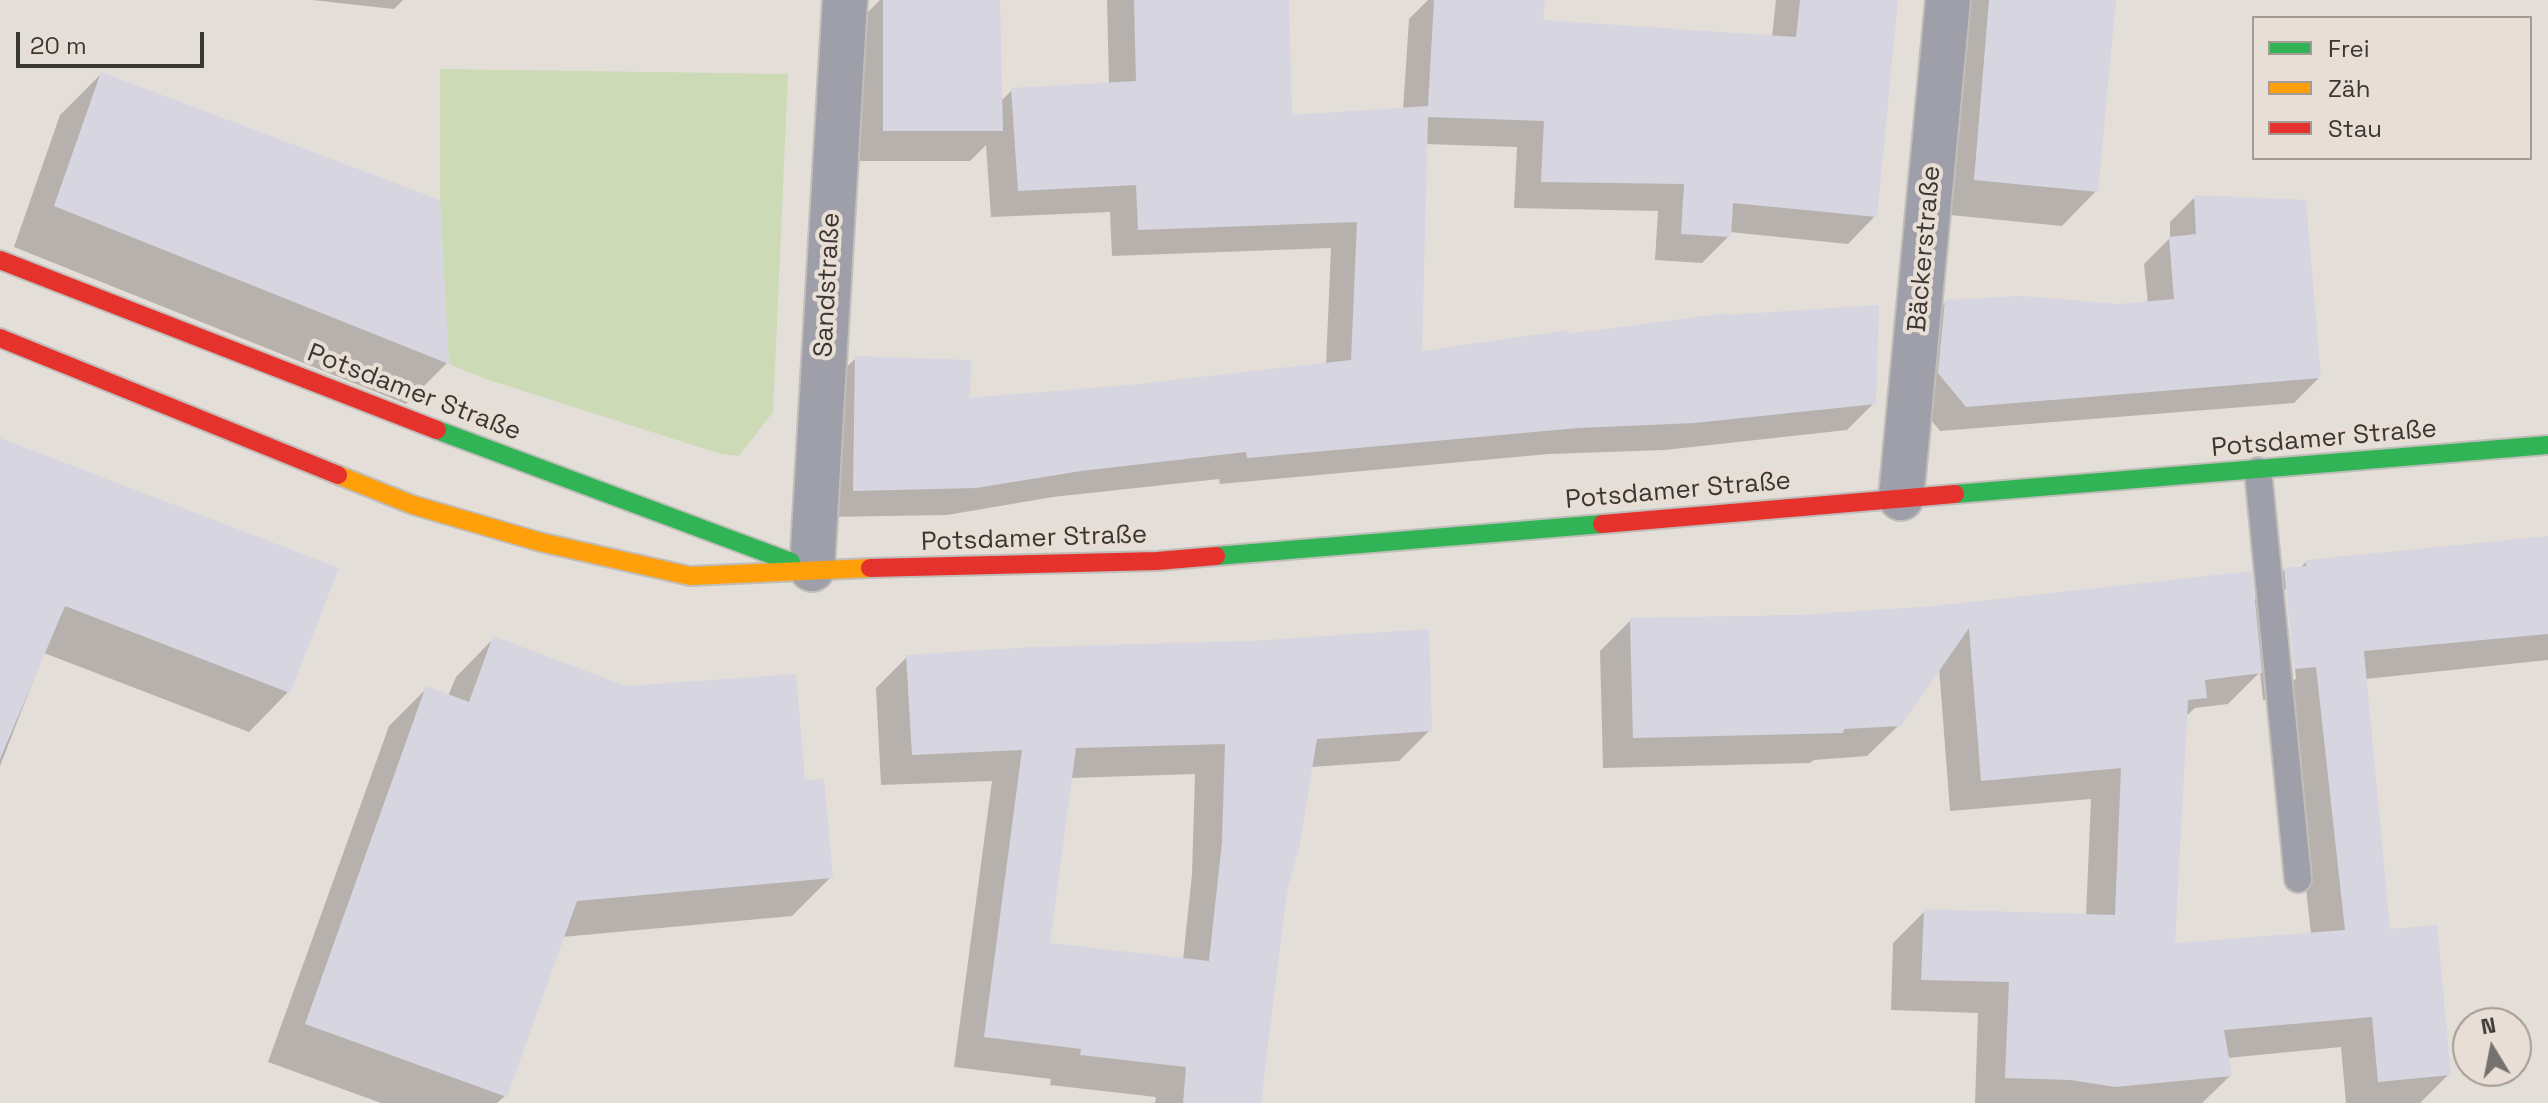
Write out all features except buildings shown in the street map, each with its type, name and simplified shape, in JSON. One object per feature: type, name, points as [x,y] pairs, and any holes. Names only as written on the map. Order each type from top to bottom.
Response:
[{"type":"street","name":"Sandstraße","points":[[812,569],[845,0]]},
{"type":"street","name":"Bäckerstraße","points":[[1901,498],[1948,0]]},
{"type":"street","name":"Potsdamer Straße","points":[[0,260],[591,490],[812,569]]},
{"type":"street","name":"Potsdamer Straße","points":[[0,338],[413,505],[512,534],[690,576],[812,569],[1157,561],[2548,445]]},
{"type":"lane","points":[[2258,471],[2298,879]]},
{"type":"green space","points":[[440,69],[788,74],[773,412],[739,456],[721,454],[486,379],[449,364],[440,200]]},
{"type":"traffic: fast","points":[[437,430],[791,562]]},
{"type":"traffic: fast","points":[[1955,494],[2548,445]]},
{"type":"traffic: fast","points":[[1216,556],[1602,524]]},
{"type":"traffic: slow","points":[[338,475],[413,505],[540,542],[690,576],[870,568]]},
{"type":"traffic: jam","points":[[0,260],[437,430]]},
{"type":"traffic: jam","points":[[0,338],[338,475]]},
{"type":"traffic: jam","points":[[1602,524],[1955,494]]},
{"type":"traffic: jam","points":[[870,568],[1157,561],[1216,556]]}]
